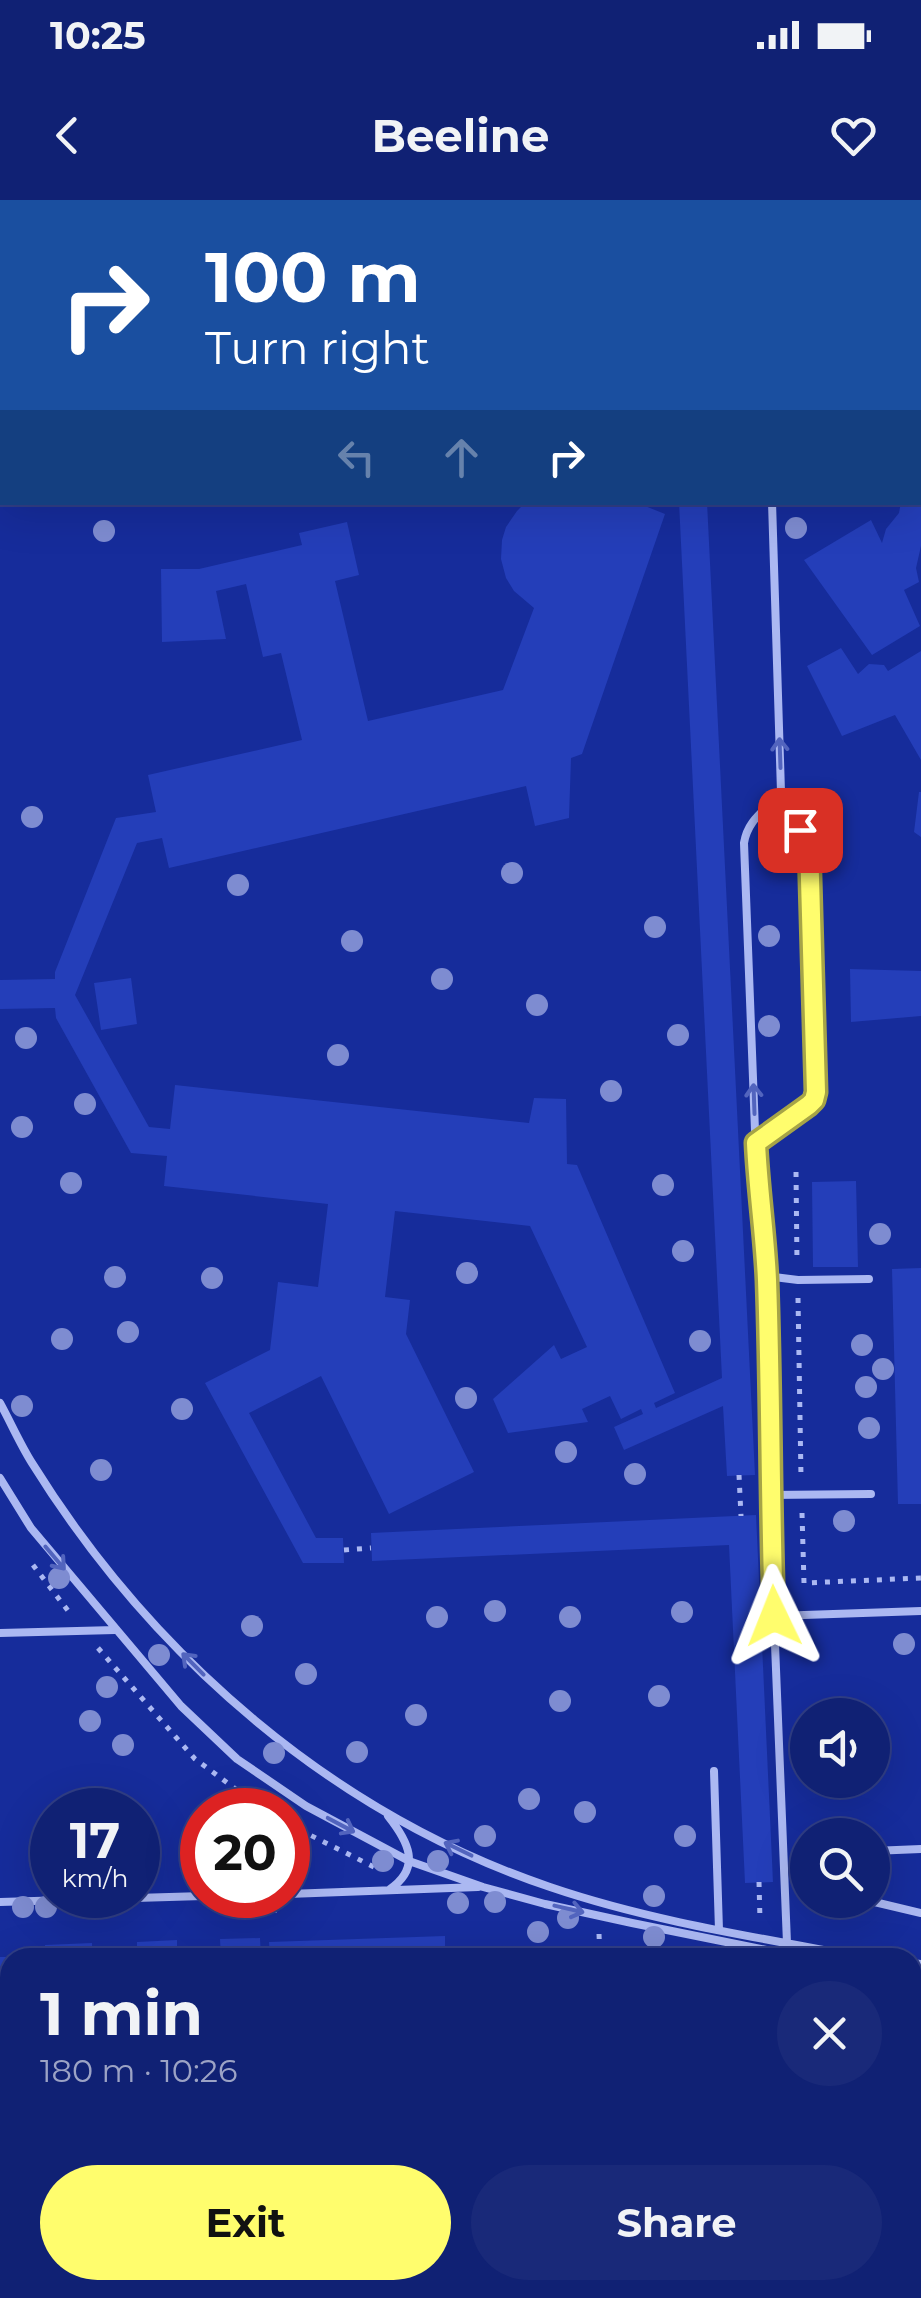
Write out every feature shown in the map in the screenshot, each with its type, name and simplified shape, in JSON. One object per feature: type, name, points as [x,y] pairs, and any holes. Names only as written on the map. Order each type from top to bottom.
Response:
[{"type":"lane","points":[[772,505],[781,792],[750,822],[744,843],[757,1183],[766,1276],[770,1495],[788,1943]]},
{"type":"lane","points":[[756,1143],[809,1105],[816,1092],[809,844],[773,802]]},
{"type":"lane","points":[[766,1276],[869,1280]]},
{"type":"lane","points":[[0,1403],[30,1460],[115,1578],[230,1700],[306,1762],[386,1814],[479,1859],[548,1886],[635,1913],[818,1948]]},
{"type":"lane","points":[[0,1478],[31,1528],[181,1706],[237,1759],[306,1806],[409,1861],[483,1886],[615,1920],[756,1948]]},
{"type":"lane","points":[[770,1495],[871,1494]]},
{"type":"lane","points":[[774,1616],[921,1611]]},
{"type":"lane","points":[[0,1633],[115,1630]]},
{"type":"lane","points":[[714,1771],[719,1930]]},
{"type":"lane","points":[[386,1814],[406,1841],[409,1861],[402,1879],[386,1891]]},
{"type":"lane","points":[[890,1850],[921,1849]]},
{"type":"lane","points":[[310,1893],[483,1886]]},
{"type":"lane","points":[[0,1902],[180,1897]]},
{"type":"lane","points":[[890,1905],[921,1912]]},
{"type":"path","points":[[796,1172],[804,1583],[921,1578]]},
{"type":"path","points":[[739,1476],[741,1516]]},
{"type":"path","points":[[344,1550],[371,1548]]},
{"type":"path","points":[[759,1882],[761,1938]]},
{"type":"path","points":[[598,1931],[599,1948]]},
{"type":"building","points":[[523,505],[642,505],[665,514],[582,754],[571,758],[569,818],[535,826],[526,786],[169,868],[162,838],[137,843],[75,995],[149,1127],[170,1129],[175,1085],[529,1123],[534,1098],[566,1099],[567,1164],[577,1165],[675,1393],[654,1403],[656,1408],[722,1378],[679,505],[707,505],[755,1475],[727,1476],[723,1406],[624,1450],[614,1427],[643,1414],[641,1409],[621,1419],[610,1396],[582,1409],[588,1422],[508,1433],[493,1399],[554,1345],[561,1359],[587,1347],[530,1226],[395,1211],[385,1297],[410,1300],[406,1334],[474,1472],[389,1514],[321,1376],[249,1413],[316,1538],[343,1538],[344,1563],[303,1563],[205,1383],[270,1350],[278,1282],[318,1287],[328,1204],[164,1186],[167,1156],[131,1153],[56,1018],[55,1008],[0,1009],[0,980],[55,979],[116,818],[156,812],[148,775],[302,740],[281,653],[263,657],[246,584],[216,591],[226,639],[162,642],[161,569],[199,569],[302,545],[299,533],[347,522],[359,575],[335,581],[368,721],[503,690],[534,608],[514,591],[501,559],[506,527]]},
{"type":"building","points":[[900,505],[921,505],[921,546],[916,568],[919,582],[904,590],[920,626],[872,655],[804,560],[871,520],[882,543],[886,529]]},
{"type":"building","points":[[841,648],[858,674],[869,664],[884,665],[888,671],[921,651],[921,760],[895,715],[842,736],[807,666]]},
{"type":"building","points":[[921,792],[921,837],[914,832]]},
{"type":"building","points":[[850,969],[921,971],[921,1016],[851,1022]]},
{"type":"building","points":[[131,978],[137,1024],[101,1030],[94,983]]},
{"type":"building","points":[[856,1181],[858,1267],[813,1267],[812,1182]]},
{"type":"building","points":[[921,1268],[921,1504],[898,1504],[892,1269]]},
{"type":"building","points":[[756,1515],[773,1882],[745,1883],[729,1545],[372,1561],[371,1533]]},
{"type":"building","points":[[445,1936],[445,1948],[269,1948],[269,1942]]},
{"type":"building","points":[[260,1938],[260,1948],[220,1948],[220,1939]]},
{"type":"building","points":[[177,1940],[177,1948],[137,1948],[137,1942]]},
{"type":"building","points":[[92,1943],[92,1948],[45,1948]]},
{"type":"route","points":[[774,1616],[766,1276],[756,1143],[809,1105],[816,1092],[809,844],[800,830]]}]
